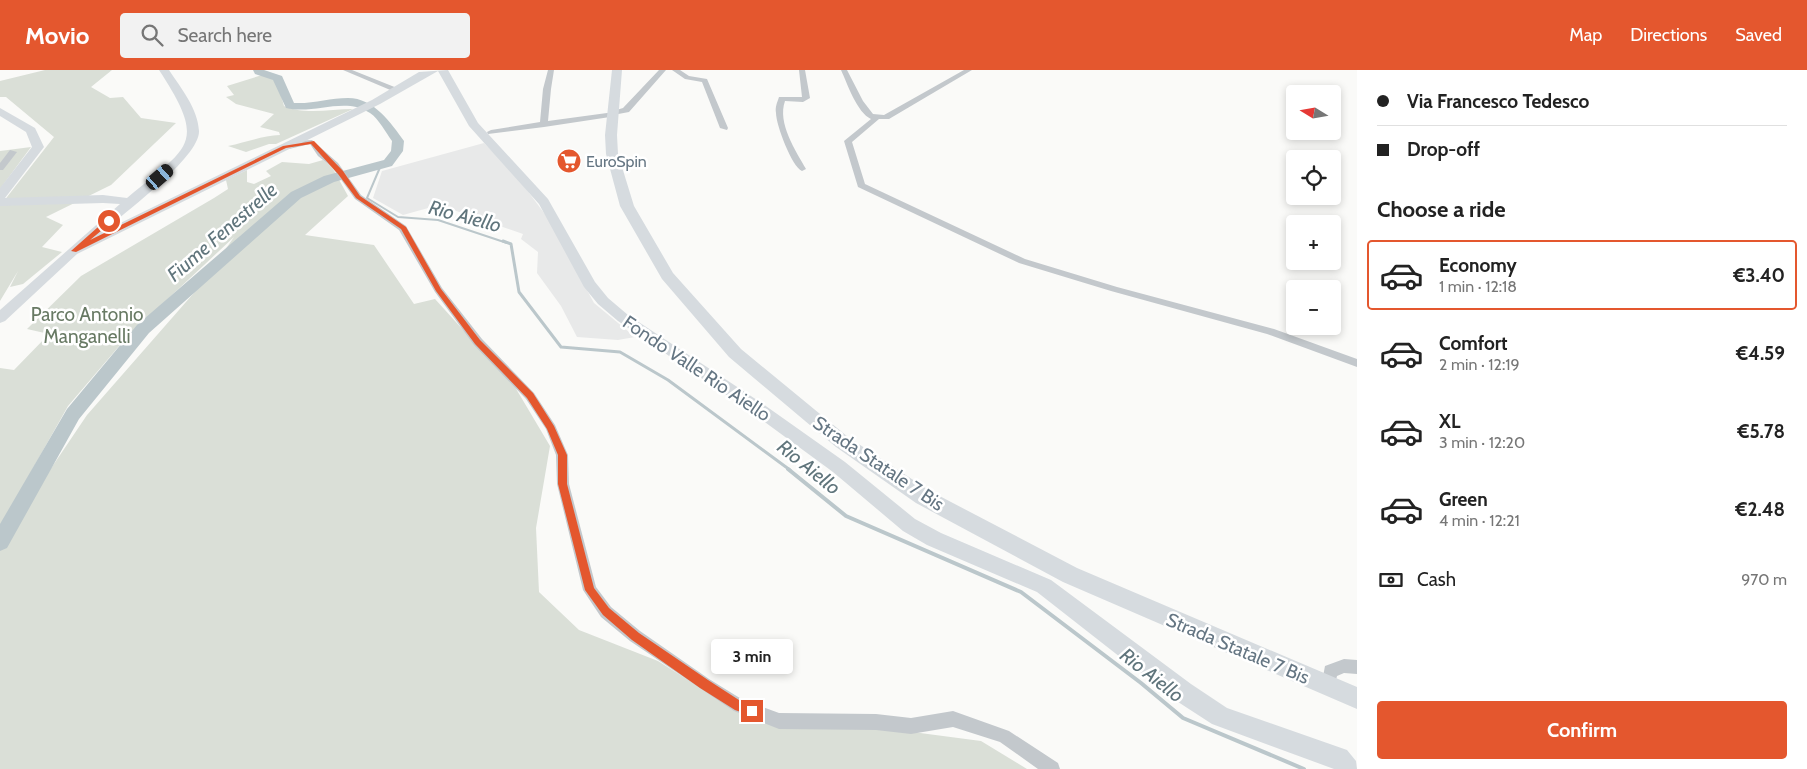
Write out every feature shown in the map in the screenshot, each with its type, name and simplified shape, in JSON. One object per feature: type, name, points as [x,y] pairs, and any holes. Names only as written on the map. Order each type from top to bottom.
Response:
[{"type":"main road","name":"Strada Statale 7 Bis","points":[[617,70],[612,114],[612,154],[626,206],[667,276],[735,353],[842,442],[923,497],[1070,575],[1357,698]]},
{"type":"street","points":[[0,318],[185,154],[193,140],[188,106],[164,70]]},
{"type":"street","points":[[346,70],[398,90]]},
{"type":"street","points":[[544,125],[547,89],[551,70]]},
{"type":"street","points":[[489,135],[626,110],[663,70]]},
{"type":"street","points":[[675,70],[687,78],[705,80],[724,128]]},
{"type":"street","points":[[802,70],[806,98],[803,100],[782,99],[779,112],[781,125],[802,169]]},
{"type":"street","points":[[844,70],[864,109],[869,115],[876,118],[886,117],[969,70]]},
{"type":"street","points":[[74,251],[371,104],[398,90],[426,71],[439,71]]},
{"type":"street","name":"Fondo Valle Rio Aiello","points":[[439,71],[544,202],[589,284],[603,301],[623,318],[757,408],[839,467],[909,525],[934,540],[1044,586],[1183,692],[1220,716],[1344,764]]},
{"type":"street","points":[[0,111],[31,130],[38,147]]},
{"type":"street","points":[[876,118],[848,141],[861,185],[1022,261],[1114,289],[1270,331],[1357,363]]},
{"type":"street","points":[[0,124],[38,147]]},
{"type":"street","points":[[284,147],[312,142],[363,201],[403,228],[438,290],[478,342],[530,396],[551,428],[562,455],[563,484],[590,590],[606,612],[635,636],[739,706],[779,721],[876,722],[911,726],[953,719],[1004,736],[1052,769]]},
{"type":"street","points":[[0,196],[38,147]]},
{"type":"street","points":[[0,168],[13,152]]},
{"type":"street","points":[[0,202],[103,199],[131,202]]},
{"type":"street","points":[[1328,686],[1330,671],[1344,666],[1357,668]]},
{"type":"shaded area","points":[[484,143],[518,178],[547,217],[594,303],[635,337],[618,340],[577,337],[561,306],[537,273],[538,252],[521,239],[523,234],[439,205],[403,215],[373,198],[382,171]]},
{"type":"green space","points":[[45,70],[112,70],[91,87],[110,98],[123,97],[141,118],[176,123],[111,185],[46,217],[63,225],[42,247],[62,252],[23,284],[10,287],[18,271],[0,301],[0,206],[54,137],[6,97],[0,97],[0,81]]},
{"type":"green space","points":[[262,75],[277,81],[284,106],[292,109],[309,111],[353,109],[276,144],[269,144],[246,152],[228,146],[280,135],[279,132],[260,127],[274,114],[236,104],[226,97],[234,95],[227,86]]},
{"type":"green space","points":[[31,147],[0,189],[0,151]]},
{"type":"green space","name":"Parco Antonio Manganelli","points":[[323,160],[332,167],[348,196],[305,235],[374,245],[414,304],[435,299],[515,387],[550,446],[536,528],[539,592],[579,630],[658,661],[750,719],[905,731],[981,741],[1027,769],[0,769],[0,544],[87,415],[200,286],[234,237],[126,338],[68,406],[0,527],[0,368],[14,370],[49,334],[27,329],[81,276],[228,189],[226,180],[247,170],[247,182],[254,184],[271,176],[266,171],[282,162],[309,164]]},
{"type":"waterway","name":"Fiume Fenestrelle","points":[[0,542],[73,414],[143,329],[296,195],[329,179],[388,163],[397,151],[398,141],[375,111],[349,101],[313,107],[290,106],[278,78],[258,70]]},
{"type":"waterway","name":"Rio Aiello","points":[[381,165],[367,198],[398,217],[438,220],[507,243]]},
{"type":"waterway","name":"Rio Aiello","points":[[503,241],[511,244],[519,292],[561,347],[620,352],[668,380],[790,470]]},
{"type":"waterway","name":"Rio Aiello","points":[[788,469],[846,516],[1021,592],[1141,683],[1183,718],[1304,769]]},
{"type":"place","name":"EuroSpin","points":[[569,161]]},
{"type":"route","points":[[109,221],[74,251],[284,147],[312,142],[321,154],[335,165],[358,197],[403,228],[438,290],[478,342],[530,396],[551,428],[562,455],[563,484],[590,590],[606,612],[635,636],[667,656],[704,684],[739,706],[752,711]]}]
